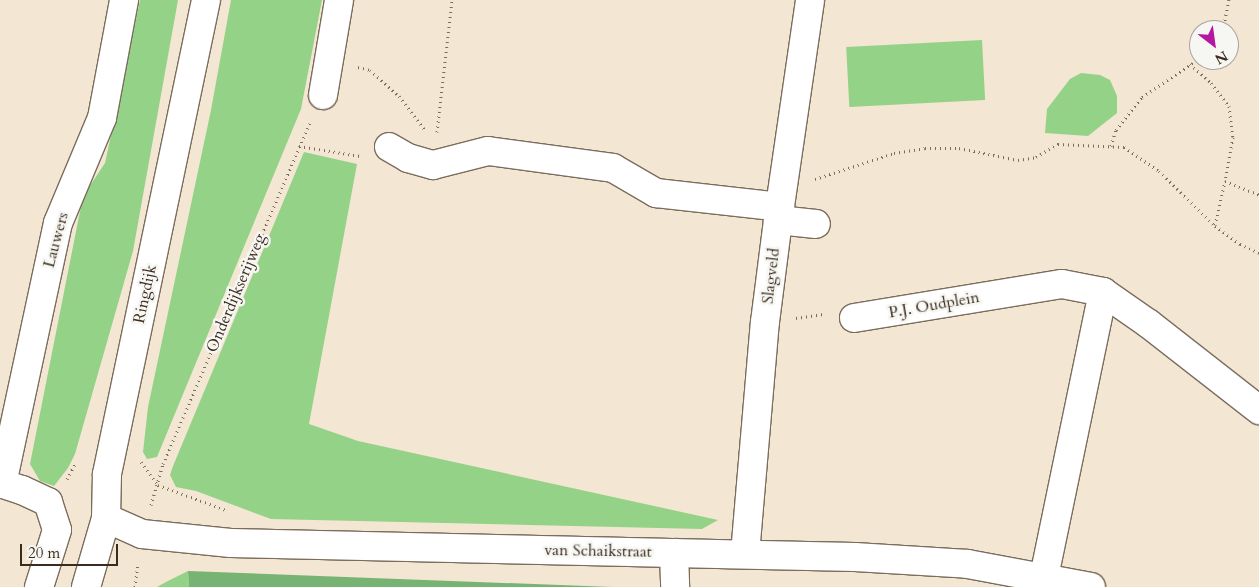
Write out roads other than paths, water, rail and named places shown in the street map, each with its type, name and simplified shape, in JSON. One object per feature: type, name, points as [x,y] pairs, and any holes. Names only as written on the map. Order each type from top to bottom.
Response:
[{"type":"street","name":"Lauwers","points":[[1,484],[58,223],[102,118],[124,0]]},
{"type":"street","name":"Ringdijk","points":[[86,587],[106,518],[107,474],[206,0]]},
{"type":"street","points":[[324,95],[339,0]]},
{"type":"street","name":"Slagveld","points":[[745,554],[765,322],[810,0]]},
{"type":"street","points":[[389,147],[408,158],[433,165],[488,151],[613,168],[656,193],[779,213],[816,224]]},
{"type":"street","name":"P.J. Oudplein","points":[[854,318],[1062,284],[1103,292],[1149,324],[1259,410]]},
{"type":"street","points":[[1044,577],[1103,292]]},
{"type":"street","points":[[1,484],[48,502],[57,530],[38,587]]},
{"type":"street","name":"van Schaikstraat","points":[[106,518],[142,534],[231,543],[855,556],[968,564],[1091,587]]},
{"type":"street","points":[[674,553],[675,587]]}]
